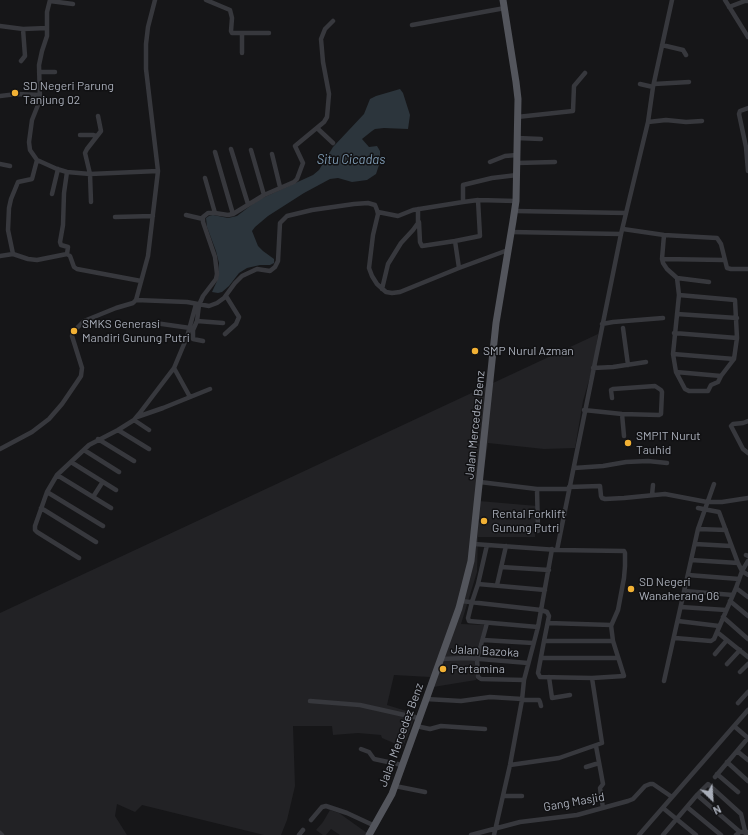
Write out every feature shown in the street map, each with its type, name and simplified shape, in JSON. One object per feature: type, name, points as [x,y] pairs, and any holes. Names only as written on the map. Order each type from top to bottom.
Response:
[{"type":"main road","name":"Jalan Mercedez Benz","points":[[369,835],[392,794],[418,718],[441,659],[461,601],[474,544],[496,323],[516,201],[518,117],[516,82],[504,4]]},
{"type":"street","points":[[136,300],[148,256],[158,171],[146,69],[147,38],[150,17],[155,0]]},
{"type":"street","points":[[206,0],[230,10],[233,22],[231,32],[233,34],[269,33]]},
{"type":"street","points":[[494,835],[510,765],[522,700],[524,680],[538,627],[549,570],[574,468],[584,410],[602,324],[626,213],[648,122],[654,85],[672,0]]},
{"type":"street","points":[[726,0],[748,37]]},
{"type":"street","points":[[73,4],[50,1],[46,12],[47,36],[40,60],[39,72],[40,104],[32,120],[29,146],[37,160],[67,172],[90,174],[158,171]]},
{"type":"street","points":[[729,7],[748,1]]},
{"type":"street","points":[[412,25],[504,4]]},
{"type":"street","points":[[135,418],[174,368],[187,337],[197,305],[204,293],[211,286],[217,274],[215,257],[202,222],[205,215],[215,213],[228,215],[233,214],[264,195],[294,182],[297,179],[303,163],[295,146],[326,120],[329,100],[321,39],[325,29],[333,21]]},
{"type":"street","points":[[0,26],[23,29],[47,28]]},
{"type":"street","points":[[21,61],[25,56],[23,29]]},
{"type":"street","points":[[242,34],[242,53]]},
{"type":"street","points":[[662,45],[683,50],[686,55]]},
{"type":"street","points":[[39,72],[55,72]]},
{"type":"street","points":[[518,117],[573,111],[574,86],[585,73]]},
{"type":"street","points":[[640,84],[654,85],[689,82]]},
{"type":"street","points":[[0,96],[18,94],[40,95]]},
{"type":"street","points":[[748,108],[740,111],[739,114],[746,146],[748,171]]},
{"type":"street","points":[[90,202],[90,174],[85,153],[101,131],[98,116]]},
{"type":"street","points":[[648,122],[672,120],[686,122],[702,121]]},
{"type":"street","points":[[317,128],[333,143]]},
{"type":"street","points":[[80,136],[96,136]]},
{"type":"street","points":[[517,138],[541,139]]},
{"type":"street","points":[[231,149],[248,204]]},
{"type":"street","points":[[251,150],[264,195]]},
{"type":"street","points":[[215,152],[233,214]]},
{"type":"street","points":[[272,154],[280,187]]},
{"type":"street","points":[[490,162],[505,156],[517,155]]},
{"type":"street","points":[[13,254],[8,230],[11,200],[18,182],[32,179],[37,160]]},
{"type":"street","points":[[517,163],[555,162]]},
{"type":"street","points":[[0,164],[10,166]]},
{"type":"street","points":[[52,194],[58,169]]},
{"type":"street","points":[[67,172],[64,193],[63,225],[60,242],[61,245],[68,247],[67,254]]},
{"type":"street","points":[[463,202],[463,185],[492,178],[517,176]]},
{"type":"street","points":[[205,178],[215,213]]},
{"type":"street","points":[[378,212],[398,216],[418,209],[478,200],[516,201]]},
{"type":"street","points":[[418,209],[421,245],[455,241],[480,236],[478,200]]},
{"type":"street","points":[[0,449],[32,432],[49,419],[62,404],[81,376],[82,368],[72,336],[75,329],[84,321],[133,303],[136,300],[174,301],[197,305],[213,305],[221,301],[238,279],[246,273],[257,269],[270,271],[275,268],[278,261],[280,223],[287,216],[312,210],[354,204],[375,205],[378,212],[371,245],[369,268],[375,281],[382,289],[392,293],[400,292],[508,250]]},
{"type":"street","points":[[515,211],[626,213]]},
{"type":"street","points":[[186,215],[203,219]]},
{"type":"street","points":[[115,217],[152,216]]},
{"type":"street","points":[[382,289],[390,259],[401,242],[413,230],[418,220]]},
{"type":"street","points":[[511,232],[622,232],[717,238],[721,244],[725,265],[729,269],[748,269]]},
{"type":"street","points":[[664,235],[662,259],[667,269],[677,278],[709,282]]},
{"type":"street","points":[[455,241],[459,268]]},
{"type":"street","points":[[0,256],[13,254],[28,259],[37,260],[67,254]]},
{"type":"street","points":[[67,254],[70,256],[74,267],[77,269],[141,281]]},
{"type":"street","points":[[662,259],[724,260]]},
{"type":"street","points":[[677,278],[679,295],[672,354],[676,372],[685,389],[689,391],[708,391],[711,385],[718,382],[734,359],[737,338],[736,299],[679,295]]},
{"type":"street","points":[[225,334],[236,324],[239,317],[226,296]]},
{"type":"street","points":[[197,305],[197,321],[192,338],[203,341]]},
{"type":"street","points":[[677,314],[737,318]]},
{"type":"street","points":[[602,324],[663,318]]},
{"type":"street","points":[[197,321],[223,323]]},
{"type":"street","points":[[155,323],[190,328]]},
{"type":"street","points":[[623,328],[628,365]]},
{"type":"street","points":[[674,333],[737,338]]},
{"type":"street","points":[[672,354],[734,359]]},
{"type":"street","points":[[593,368],[646,362]]},
{"type":"street","points":[[174,368],[190,397]]},
{"type":"street","points":[[676,372],[721,376]]},
{"type":"street","points":[[584,410],[622,414],[661,415],[661,390],[652,386],[613,389],[611,390],[612,398]]},
{"type":"street","points":[[79,558],[35,530],[35,526],[47,492],[57,475],[89,445],[118,430],[135,418],[210,389]]},
{"type":"street","points":[[622,414],[624,436]]},
{"type":"street","points":[[135,418],[149,430]]},
{"type":"street","points":[[748,422],[733,424],[731,426],[744,449],[748,453]]},
{"type":"street","points":[[118,430],[149,449]]},
{"type":"street","points":[[98,439],[134,461]]},
{"type":"street","points":[[84,450],[119,472]]},
{"type":"street","points":[[574,468],[603,466],[626,462],[648,461],[667,463]]},
{"type":"street","points":[[71,462],[102,483],[116,490]]},
{"type":"street","points":[[57,475],[111,508]]},
{"type":"street","points":[[480,482],[537,489],[600,486],[601,496],[605,499],[665,494],[708,502],[722,502],[748,498]]},
{"type":"street","points":[[93,497],[102,483]]},
{"type":"street","points":[[664,681],[675,638],[698,530],[714,484]]},
{"type":"street","points":[[652,495],[653,485]]},
{"type":"street","points":[[537,489],[538,531]]},
{"type":"street","points":[[47,492],[103,526]]},
{"type":"street","points":[[41,508],[96,542]]},
{"type":"street","points":[[698,508],[718,511],[738,563],[742,571],[748,576]]},
{"type":"street","points":[[698,530],[726,530]]},
{"type":"street","points":[[461,601],[542,610],[547,612],[549,614],[548,623],[538,675],[540,677],[592,678],[623,676],[624,673],[613,641],[612,626],[618,610],[624,578],[624,551],[555,549],[474,544]]},
{"type":"street","points":[[695,544],[731,546]]},
{"type":"street","points":[[487,545],[468,620],[471,622],[538,627]]},
{"type":"street","points":[[497,585],[506,546]]},
{"type":"street","points":[[691,560],[738,563]]},
{"type":"street","points":[[675,638],[710,641],[714,638],[742,571],[748,561]]},
{"type":"street","points":[[501,567],[549,570]]},
{"type":"street","points":[[688,575],[739,579]]},
{"type":"street","points":[[478,584],[545,590]]},
{"type":"street","points":[[736,588],[748,597]]},
{"type":"street","points":[[684,591],[733,595]]},
{"type":"street","points":[[730,602],[748,616]]},
{"type":"street","points":[[681,607],[726,610]]},
{"type":"street","points":[[723,618],[748,639]]},
{"type":"street","points":[[678,621],[719,626]]},
{"type":"street","points":[[487,623],[477,659],[478,676],[480,679],[524,680]]},
{"type":"street","points":[[548,623],[610,624],[612,626]]},
{"type":"street","points":[[717,632],[748,658]]},
{"type":"street","points":[[482,640],[533,643]]},
{"type":"street","points":[[715,654],[728,640]]},
{"type":"street","points":[[544,641],[613,641]]},
{"type":"street","points":[[727,664],[740,650]]},
{"type":"street","points":[[541,658],[618,658]]},
{"type":"street","name":"Jalan Bazoka","points":[[441,659],[477,659],[528,663]]},
{"type":"street","points":[[740,672],[748,664]]},
{"type":"street","points":[[549,677],[552,698],[570,695]]},
{"type":"street","points":[[510,765],[559,758],[601,744],[603,740],[592,678]]},
{"type":"street","points":[[738,703],[748,692]]},
{"type":"street","points":[[426,699],[461,700],[490,697],[539,700],[540,706]]},
{"type":"street","points":[[310,700],[360,705],[418,718]]},
{"type":"street","points":[[639,835],[663,808],[669,795],[748,710]]},
{"type":"street","points":[[416,726],[430,729],[441,726],[485,729]]},
{"type":"street","points":[[734,726],[748,738],[716,775],[738,792]]},
{"type":"street","points":[[596,746],[603,784],[600,788],[603,808]]},
{"type":"street","points":[[361,749],[369,752],[374,759],[402,765]]},
{"type":"street","points":[[737,751],[748,760]]},
{"type":"street","points":[[727,762],[748,781]]},
{"type":"street","points":[[586,767],[598,763]]},
{"type":"street","name":"Gang Masjid","points":[[471,835],[520,822],[577,815],[603,808],[631,800],[644,786],[650,784],[653,784],[669,795]]},
{"type":"street","points":[[664,834],[707,785],[709,785],[741,814],[743,833]]},
{"type":"street","points":[[395,786],[425,792]]},
{"type":"street","points":[[697,795],[743,833]]},
{"type":"street","points":[[503,796],[522,796]]},
{"type":"street","points":[[311,820],[322,807],[326,806],[347,813],[375,826]]},
{"type":"street","points":[[688,807],[721,835]]},
{"type":"street","points":[[663,808],[696,835]]},
{"type":"street","points":[[299,835],[303,830]]},
{"type":"shaded area","points":[[598,334],[594,363],[583,401],[575,448],[544,449],[488,443],[479,501],[537,506],[535,537],[478,537],[477,572],[461,624],[485,625],[475,656],[476,680],[427,688],[430,677],[394,675],[387,705],[416,714],[403,747],[382,738],[381,735],[358,733],[333,735],[332,726],[293,726],[295,786],[287,820],[281,835],[264,835],[142,805],[135,812],[117,804],[115,816],[127,835],[0,835],[0,613]]},
{"type":"shaded area","points":[[330,810],[339,813],[367,833],[365,835],[340,835],[331,829],[326,835],[323,835],[316,830]]},
{"type":"water","name":"Situ Cicadas","points":[[400,89],[403,93],[410,115],[408,129],[375,129],[362,139],[369,147],[377,146],[380,151],[380,162],[376,174],[367,180],[352,182],[338,178],[330,179],[304,193],[268,216],[252,231],[258,246],[274,259],[274,263],[270,265],[260,265],[247,268],[239,273],[229,286],[222,292],[212,292],[217,281],[219,263],[207,227],[206,218],[213,215],[228,218],[237,216],[258,200],[313,175],[319,170],[333,147],[364,114],[370,99]]},
{"type":"place","name":"SD Negeri Parung Tanjung 02","points":[[15,93]]},
{"type":"place","name":"SMKS Generasi Mandiri Gunung Putri","points":[[74,331]]},
{"type":"place","name":"SMP Nurul Azman","points":[[475,351]]},
{"type":"place","name":"SMPIT Nurut Tauhid","points":[[628,443]]},
{"type":"place","name":"Rental Forklift Gunung Putri","points":[[484,521]]},
{"type":"place","name":"SD Negeri Wanaherang 06","points":[[631,589]]},
{"type":"place","name":"Pertamina","points":[[443,669]]}]
